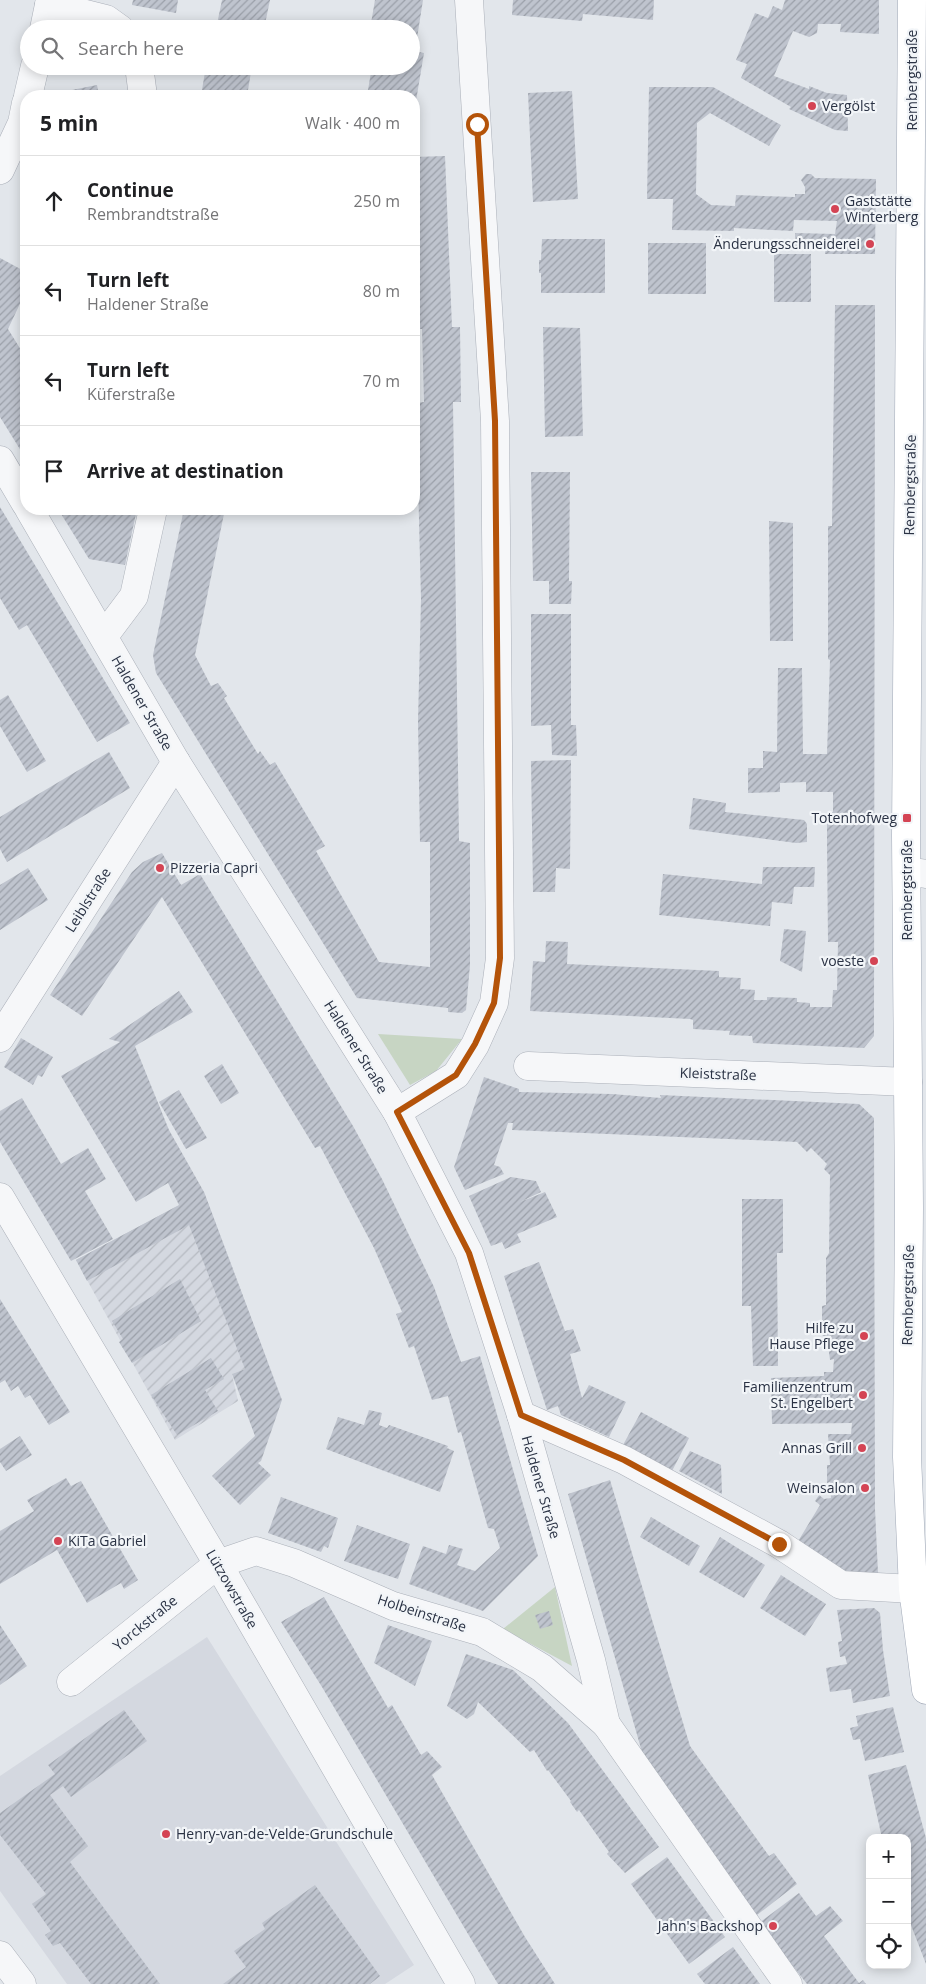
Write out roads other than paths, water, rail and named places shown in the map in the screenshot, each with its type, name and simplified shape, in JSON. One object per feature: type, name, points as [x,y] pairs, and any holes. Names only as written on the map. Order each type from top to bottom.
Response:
[{"type":"main road","name":"Rembergstraße","points":[[912,0],[919,352],[916,872],[908,1082],[907,1457],[913,1589],[926,1690]]},
{"type":"street","points":[[397,1112],[456,1075],[475,1044],[494,1003],[500,958],[495,421],[469,0]]},
{"type":"street","points":[[48,11],[107,20]]},
{"type":"street","points":[[29,90],[33,75]]},
{"type":"street","points":[[140,75],[142,90]]},
{"type":"street","points":[[0,170],[20,128]]},
{"type":"street","points":[[0,460],[20,494]]},
{"type":"street","name":"Haldener Straße","points":[[33,515],[176,762],[397,1112],[469,1253],[521,1415],[592,1660],[606,1724],[788,1984]]},
{"type":"street","points":[[104,636],[134,596],[152,515]]},
{"type":"street","name":"Leiblstraße","points":[[0,1038],[176,762]]},
{"type":"street","name":"Kleiststraße","points":[[528,1066],[908,1082]]},
{"type":"street","name":"Lützowstraße","points":[[0,1197],[218,1564],[461,1984]]},
{"type":"street","points":[[521,1415],[624,1460],[779,1544],[841,1585],[913,1589]]},
{"type":"street","name":"Holbeinstraße","points":[[218,1564],[256,1552],[294,1563],[393,1606],[482,1632],[542,1668],[606,1724]]},
{"type":"street","name":"Yorckstraße","points":[[71,1682],[218,1564]]},
{"type":"street","points":[[565,1687],[592,1660]]},
{"type":"street","points":[[0,1955],[22,1984]]},
{"type":"place","name":"Vergölst","points":[[812,106]]},
{"type":"place","name":"Gaststätte Winterberg","points":[[835,209]]},
{"type":"place","name":"Änderungsschneiderei","points":[[870,244]]},
{"type":"place","name":"Totenhofweg","points":[[907,818]]},
{"type":"place","name":"Pizzeria Capri","points":[[160,868]]},
{"type":"place","name":"voeste","points":[[874,961]]},
{"type":"place","name":"Hilfe zu Hause Pflege","points":[[864,1336]]},
{"type":"place","name":"Familienzentrum St. Engelbert","points":[[863,1395]]},
{"type":"place","name":"Annas Grill","points":[[862,1448]]},
{"type":"place","name":"Weinsalon","points":[[865,1488]]},
{"type":"place","name":"KiTa Gabriel","points":[[58,1541]]},
{"type":"place","name":"Henry-van-de-Velde-Grundschule","points":[[166,1834]]},
{"type":"place","name":"Jahn's Backshop","points":[[773,1926]]}]
